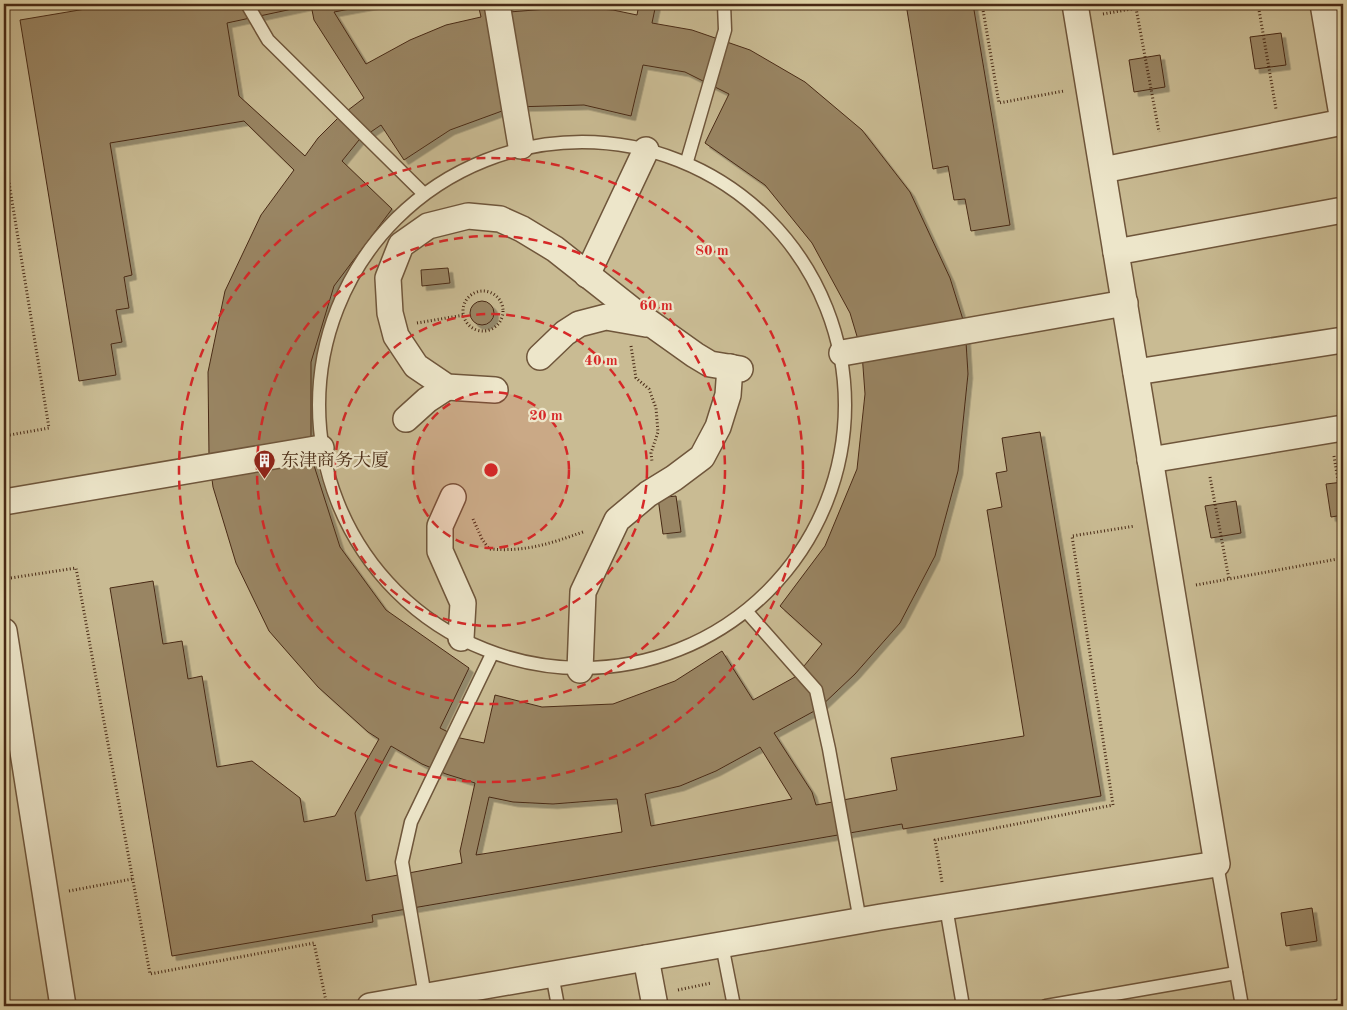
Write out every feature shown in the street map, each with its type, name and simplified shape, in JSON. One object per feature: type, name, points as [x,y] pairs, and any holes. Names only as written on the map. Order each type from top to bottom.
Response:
[{"type":"street","points":[[497,4],[521,146]]},
{"type":"street","points":[[1103,170],[1343,121],[1323,4]]},
{"type":"street","points":[[370,1006],[860,921],[1217,864],[1077,11]]},
{"type":"street","points":[[587,275],[646,150]]},
{"type":"street","points":[[1116,252],[1343,210]]},
{"type":"street","points":[[495,390],[447,387],[416,366],[396,336],[390,313],[388,278],[401,245],[428,226],[468,216],[500,219],[522,229],[555,249],[653,324],[710,364],[735,368],[718,427],[702,457],[648,494],[617,520],[583,592],[580,670]]},
{"type":"street","points":[[842,353],[1125,303]]},
{"type":"street","points":[[540,357],[566,333],[579,324],[606,317],[653,324]]},
{"type":"street","points":[[1136,372],[1343,340]]},
{"type":"street","points":[[406,419],[427,400],[447,387]]},
{"type":"street","points":[[1150,460],[1336,429]]},
{"type":"street","points":[[4,502],[321,448]]},
{"type":"street","points":[[453,497],[440,526],[440,551],[463,603],[461,638]]},
{"type":"street","points":[[4,632],[63,1006]]},
{"type":"street","points":[[646,958],[655,1006]]},
{"type":"lane","points":[[246,4],[268,40],[423,193]]},
{"type":"lane","points":[[687,161],[725,30],[724,4]]},
{"type":"lane","points":[[605,140],[687,161],[758,207],[812,273],[842,353],[846,425],[831,496],[797,560],[747,612],[669,656],[580,670],[492,654],[430,622],[379,574],[342,515],[321,448],[320,376],[337,306],[372,244],[423,193],[470,164],[521,146],[605,140]]},
{"type":"lane","points":[[747,612],[816,690],[829,750],[860,921]]},
{"type":"lane","points":[[425,996],[402,862],[411,822],[492,654]]},
{"type":"lane","points":[[1217,864],[1242,1006]]},
{"type":"lane","points":[[946,907],[963,1006]]},
{"type":"lane","points":[[722,945],[734,1006]]},
{"type":"lane","points":[[1046,1006],[1236,973]]},
{"type":"lane","points":[[552,974],[558,1006]]},
{"type":"lane","points":[[1338,1006],[1343,1005]]},
{"type":"path","points":[[982,4],[999,103],[1089,86]]},
{"type":"path","points":[[1077,11],[1136,8],[1159,4]]},
{"type":"path","points":[[1258,4],[1280,134]]},
{"type":"path","points":[[1136,8],[1164,158]]},
{"type":"path","points":[[4,152],[49,428],[4,436]]},
{"type":"path","points":[[488,292],[494,295],[502,306],[501,320],[487,331],[481,331],[469,326],[464,315],[465,303],[474,293],[488,292]]},
{"type":"path","points":[[394,328],[464,315]]},
{"type":"path","points":[[626,320],[636,378],[649,389],[656,408],[658,432],[651,453],[657,489]]},
{"type":"path","points":[[1336,429],[1343,511]]},
{"type":"path","points":[[1206,451],[1229,579]]},
{"type":"path","points":[[473,515],[473,521],[489,549],[511,551],[543,546],[617,520]]},
{"type":"path","points":[[946,907],[935,840],[1113,805],[1072,536],[1160,521]]},
{"type":"path","points":[[1172,590],[1343,558]]},
{"type":"path","points":[[4,579],[76,568],[150,974],[314,943],[327,1006]]},
{"type":"path","points":[[45,895],[132,879]]},
{"type":"shaded area","points":[[4,4],[1343,4],[1343,1006],[4,1006]]},
{"type":"building","name":"东津商务大厦","points":[[115,4],[377,4],[334,12],[366,64],[410,40],[446,25],[481,17],[478,4],[508,4],[509,12],[573,7],[613,10],[637,15],[639,4],[656,4],[652,23],[692,30],[750,50],[805,82],[862,130],[910,192],[950,278],[965,326],[968,374],[958,471],[935,556],[900,623],[855,674],[818,709],[774,733],[812,792],[816,805],[897,790],[891,758],[1024,736],[987,510],[1002,507],[996,473],[1007,471],[1002,438],[1040,432],[1101,796],[903,829],[902,824],[372,915],[373,922],[172,956],[110,588],[153,581],[163,644],[182,641],[188,679],[202,676],[217,767],[252,761],[300,798],[304,822],[335,816],[379,739],[368,732],[318,687],[269,631],[236,563],[213,487],[209,457],[208,372],[225,291],[261,215],[294,170],[244,121],[110,143],[132,275],[124,277],[129,308],[116,310],[122,342],[111,344],[116,375],[79,381],[20,20]],"holes":[[[311,5],[314,20],[364,98],[339,117],[318,138],[305,156],[239,96],[227,23]],[[643,65],[685,72],[729,94],[705,143],[765,185],[812,243],[850,313],[862,353],[865,394],[857,469],[825,546],[780,606],[822,644],[795,677],[753,700],[722,651],[675,681],[613,704],[542,707],[495,695],[484,743],[460,738],[440,728],[469,668],[386,610],[340,547],[311,456],[311,362],[334,286],[392,209],[342,161],[359,140],[381,125],[404,160],[450,130],[513,107],[584,105],[631,116]],[[391,746],[422,764],[475,783],[460,851],[462,863],[366,881],[355,813]],[[760,747],[792,799],[651,826],[645,794],[680,786],[716,771]],[[489,797],[513,802],[553,804],[617,799],[622,832],[476,855]]]},
{"type":"building","points":[[906,4],[973,4],[1010,225],[971,231],[965,199],[954,200],[948,166],[933,169]]},
{"type":"building","points":[[1281,33],[1286,65],[1255,69],[1250,37]]},
{"type":"building","points":[[1160,55],[1165,87],[1134,92],[1129,60]]},
{"type":"building","points":[[448,268],[450,283],[422,286],[421,270]]},
{"type":"building","points":[[482,301],[491,304],[494,313],[491,322],[482,325],[473,322],[470,313],[473,304]]},
{"type":"building","points":[[1343,482],[1343,515],[1331,517],[1326,484]]},
{"type":"building","points":[[676,496],[681,532],[663,534],[658,498]]},
{"type":"building","points":[[1236,501],[1241,533],[1211,538],[1205,506]]},
{"type":"building","points":[[1312,908],[1317,941],[1286,946],[1281,913]]},
{"type":"place","name":"东津商务大厦","points":[[265,480]]}]
